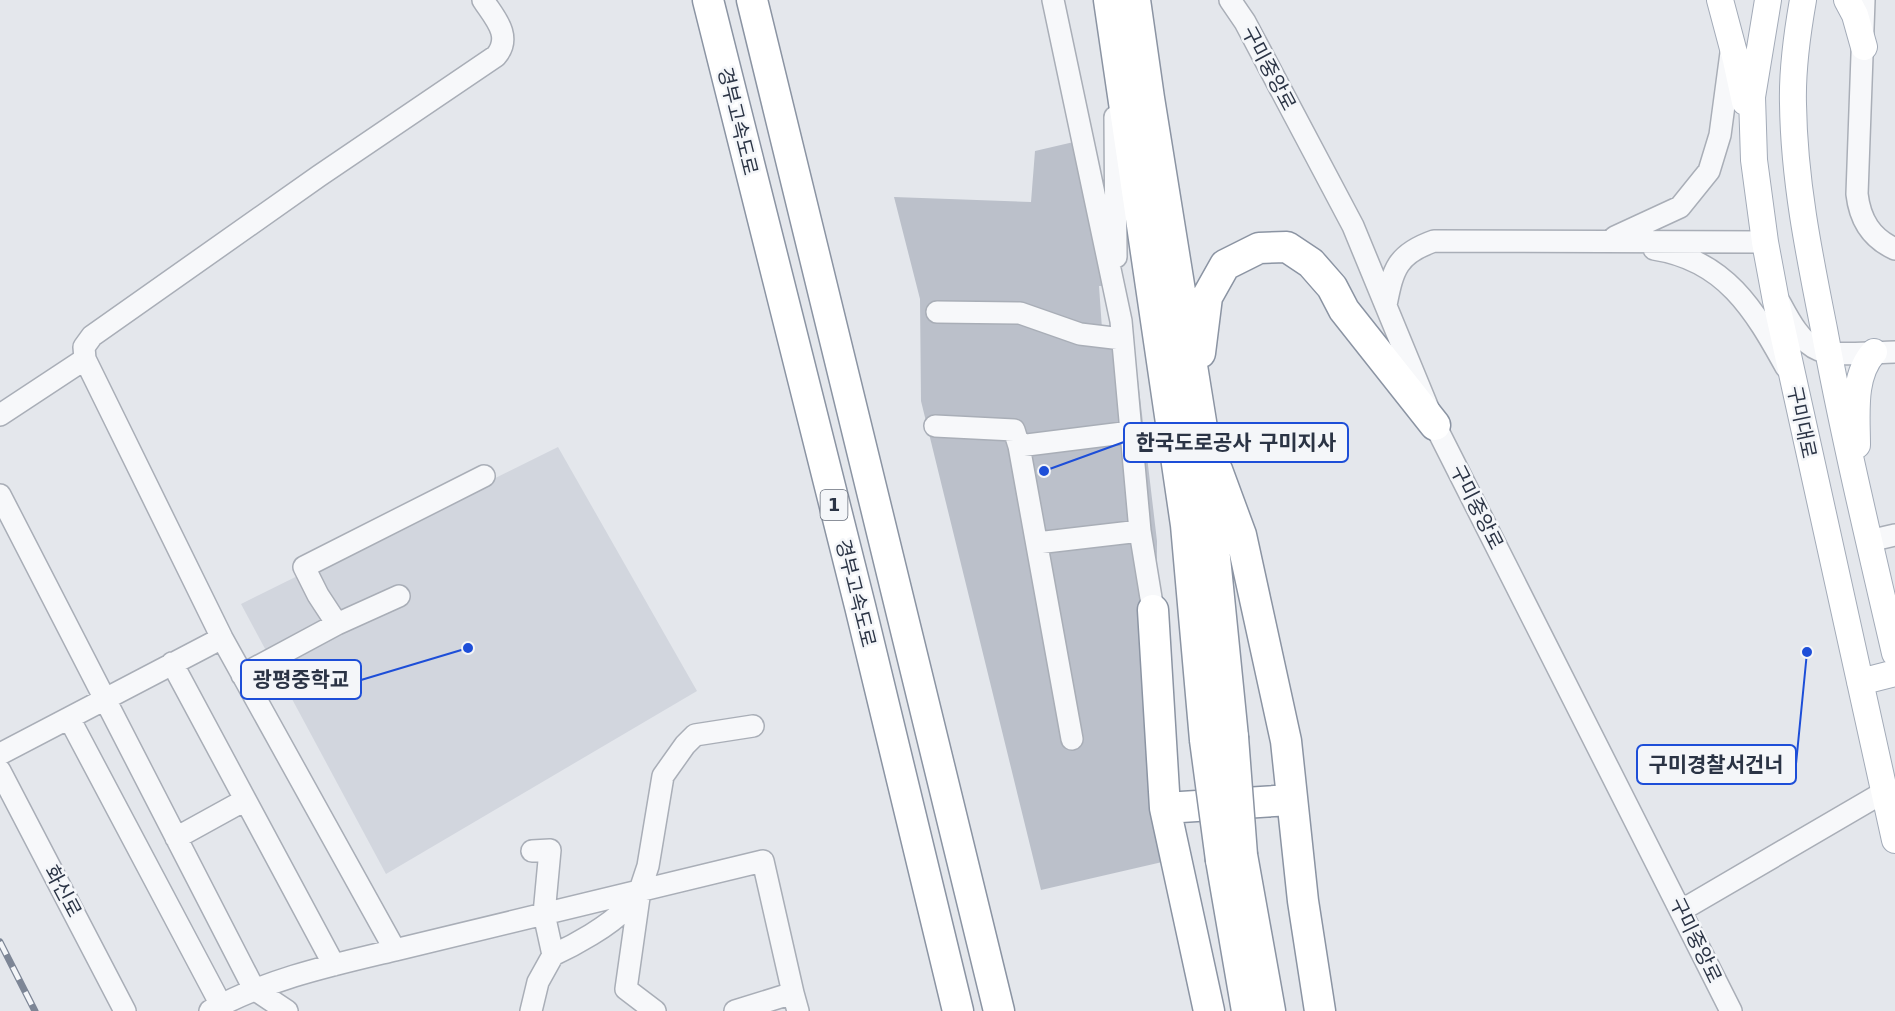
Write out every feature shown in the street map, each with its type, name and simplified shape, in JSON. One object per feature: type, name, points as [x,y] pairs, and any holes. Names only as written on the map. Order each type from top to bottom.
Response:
[{"type":"highway","name":"경부고속도로","points":[[708,0],[860,606],[958,1011]]},
{"type":"highway","name":"경부고속도로","points":[[752,0],[999,1011]]},
{"type":"highway","points":[[1109,0],[1219,739],[1247,1011]]},
{"type":"highway","points":[[1135,0],[1202,428],[1219,739]]},
{"type":"highway","points":[[1195,386],[1207,297],[1225,265],[1259,248],[1287,247],[1311,263],[1332,287],[1344,310],[1435,425]]},
{"type":"highway","points":[[1202,428],[1241,535],[1286,741],[1303,901],[1320,1011]]},
{"type":"highway","points":[[1153,610],[1165,808],[1209,1011]]},
{"type":"highway","points":[[1165,808],[1291,800]]},
{"type":"highway","points":[[1232,857],[1270,1011]]},
{"type":"main road","points":[[1720,0],[1754,143]]},
{"type":"main road","name":"구미대로","points":[[1768,0],[1752,97],[1754,143],[1765,242],[1793,381],[1895,840]]},
{"type":"main road","name":"구미대로","points":[[1803,0],[1795,50],[1793,102],[1795,153],[1802,211],[1828,353],[1895,652]]},
{"type":"main road","points":[[1847,0],[1864,47]]},
{"type":"main road","points":[[1857,485],[1857,426],[1861,373],[1867,360],[1884,352]]},
{"type":"main road","points":[[1860,682],[1895,673]]},
{"type":"street","points":[[395,950],[222,638],[85,359],[84,347],[92,336],[319,176],[496,56],[501,50],[504,37],[500,25],[483,0]]},
{"type":"street","points":[[1053,0],[1122,330],[1140,531],[1153,610]]},
{"type":"street","name":"구미중앙로","points":[[1230,0],[1245,22],[1353,226],[1435,425],[1682,910],[1731,1011]]},
{"type":"street","points":[[1864,0],[1864,47],[1857,165],[1858,204],[1870,231],[1875,237],[1895,249]]},
{"type":"street","points":[[1114,38],[1115,296]]},
{"type":"street","points":[[1603,242],[1680,207],[1709,171],[1719,135],[1732,44]]},
{"type":"street","points":[[1386,305],[1391,278],[1402,260],[1413,249],[1434,241],[1765,242]]},
{"type":"street","points":[[1603,242],[1667,251],[1697,263],[1725,280],[1745,301],[1793,381]]},
{"type":"street","points":[[1774,289],[1791,323],[1817,350],[1828,353],[1884,352]]},
{"type":"street","points":[[937,312],[1020,313],[1080,334],[1122,330]]},
{"type":"street","points":[[0,415],[85,359]]},
{"type":"street","points":[[935,426],[1014,429],[1072,739]]},
{"type":"street","points":[[1019,446],[1131,432]]},
{"type":"street","points":[[337,624],[318,595],[304,567],[484,476]]},
{"type":"street","points":[[0,495],[254,989],[287,1011]]},
{"type":"street","points":[[1037,543],[1140,531]]},
{"type":"street","points":[[1869,541],[1895,535]]},
{"type":"street","points":[[242,675],[337,624],[399,596]]},
{"type":"street","points":[[0,754],[222,638]]},
{"type":"street","points":[[172,663],[334,965]]},
{"type":"street","points":[[69,718],[216,1008],[254,989],[334,965],[763,861],[795,1002],[735,1011]]},
{"type":"street","points":[[655,1011],[626,989],[640,890],[648,866],[663,776],[685,745],[696,735],[753,726]]},
{"type":"street","name":"화신로","points":[[0,771],[125,1011]]},
{"type":"street","points":[[1682,910],[1884,792]]},
{"type":"street","points":[[176,838],[245,800]]},
{"type":"street","points":[[532,851],[550,850],[544,914],[553,955]]},
{"type":"street","points":[[531,1011],[538,982],[553,955],[573,946],[615,917],[625,909],[640,890]]},
{"type":"shaded area","points":[[558,447],[697,691],[386,874],[241,604]]},
{"type":"building","points":[[1078,141],[1109,286],[1099,286],[1103,343],[1133,338],[1157,541],[1156,804],[1171,860],[1041,890],[921,401],[920,299],[894,197],[1031,202],[1035,151]]},
{"type":"railway","points":[[0,942],[35,1011]]},
{"type":"place","name":"한국도로공사 구미지사","points":[[1044,471]]},
{"type":"place","name":"광평중학교","points":[[468,648]]},
{"type":"place","name":"구미경찰서건너","points":[[1807,652]]}]
